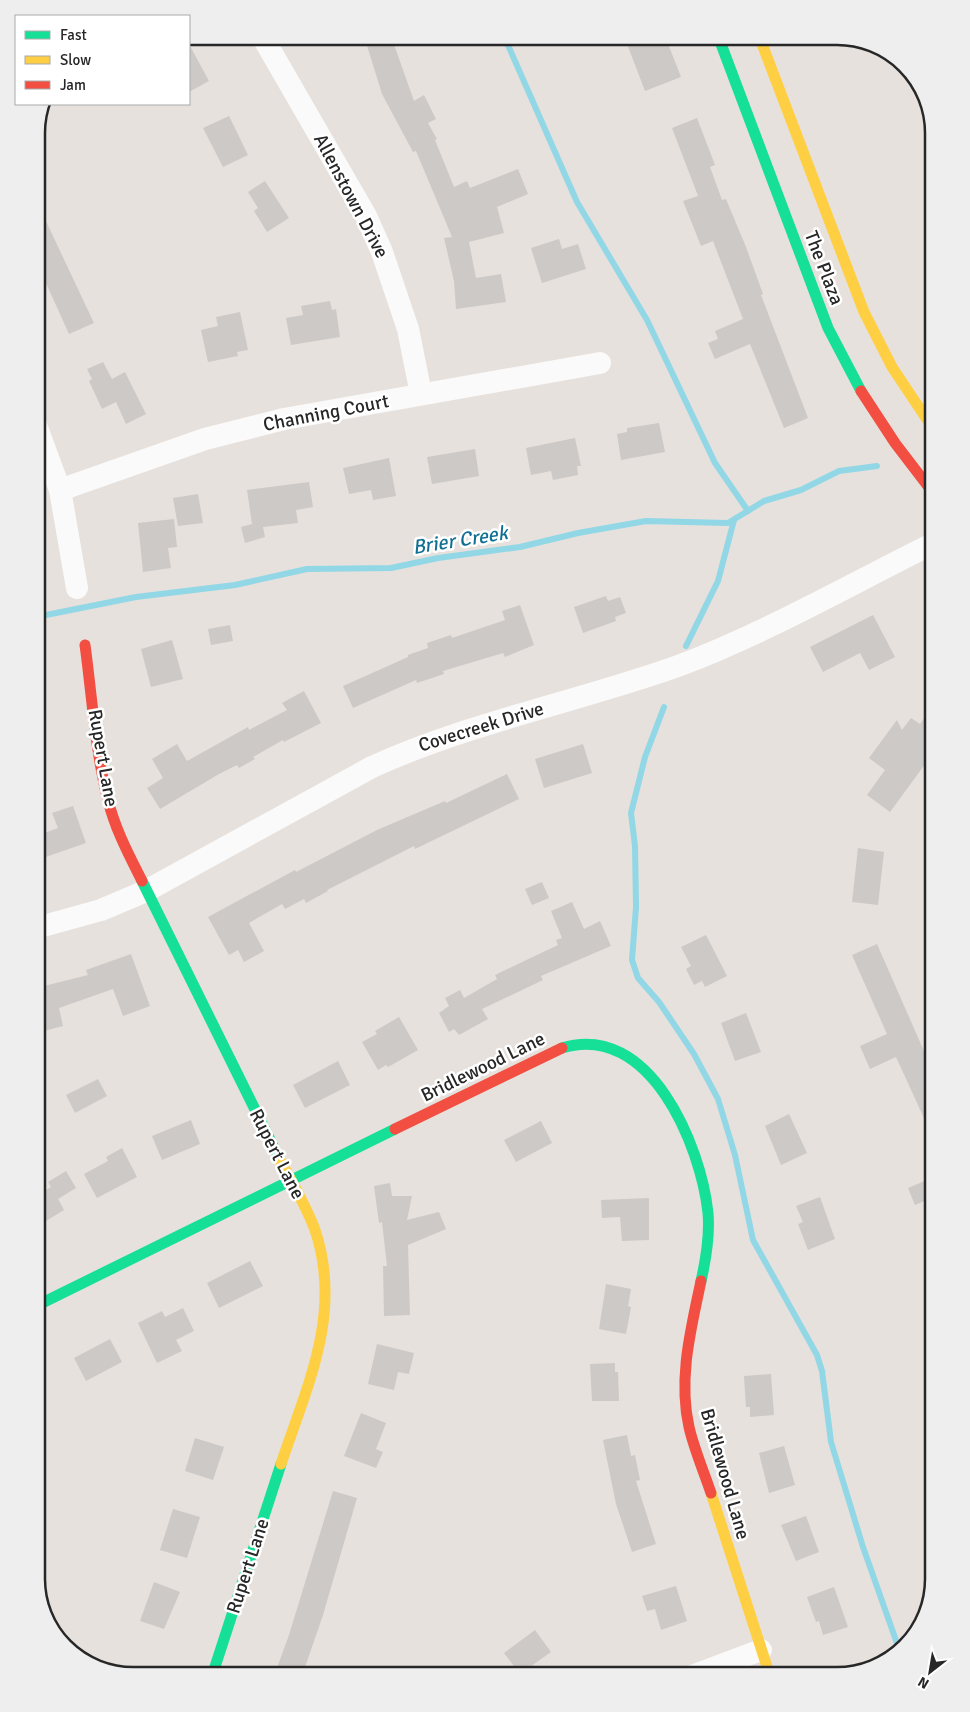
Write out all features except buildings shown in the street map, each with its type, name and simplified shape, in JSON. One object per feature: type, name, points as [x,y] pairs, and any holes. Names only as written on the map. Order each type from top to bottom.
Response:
[{"type":"street","name":"Allenstown Drive","points":[[267,45],[366,216],[382,252],[408,329],[421,394]]},
{"type":"street","name":"The Plaza","points":[[721,45],[828,328],[858,386],[895,443],[925,482]]},
{"type":"street","name":"The Plaza","points":[[762,45],[864,312],[892,367],[925,416]]},
{"type":"street","name":"Channing Court","points":[[60,490],[205,439],[284,419],[600,362]]},
{"type":"street","points":[[45,449],[60,490],[77,588]]},
{"type":"street","name":"Covecreek Drive","points":[[45,926],[101,910],[146,891],[340,784],[411,749],[479,725],[608,689],[679,665],[741,639],[925,547]]},
{"type":"street","name":"Rupert Lane","points":[[85,645],[101,770],[108,802],[124,846],[314,1228],[322,1251],[326,1273],[326,1320],[321,1342],[215,1667]]},
{"type":"street","name":"Bridlewood Lane","points":[[45,1302],[542,1056],[565,1047],[592,1044],[604,1046],[632,1059],[660,1083],[670,1097],[683,1126],[705,1196],[708,1219],[706,1246],[686,1358],[686,1403],[689,1428],[767,1667]]},
{"type":"street","points":[[716,1667],[761,1650]]},
{"type":"waterway","points":[[508,45],[577,202],[647,320],[715,463],[748,511]]},
{"type":"waterway","name":"Brier Creek","points":[[45,615],[136,597],[235,585],[307,569],[391,568],[438,558],[520,547],[578,533],[646,521],[728,523],[764,501],[801,490],[839,471],[877,466]]},
{"type":"waterway","points":[[686,646],[718,581],[734,520]]},
{"type":"waterway","points":[[664,707],[645,757],[631,813],[635,846],[636,907],[632,960],[638,978],[659,1002],[694,1054],[718,1099],[735,1155],[753,1240],[817,1355],[822,1371],[831,1442],[863,1547],[897,1643]]},
{"type":"traffic: fast","points":[[721,45],[828,328],[861,391]]},
{"type":"traffic: fast","points":[[142,881],[279,1158]]},
{"type":"traffic: fast","points":[[562,1048],[593,1045],[621,1053],[645,1071],[665,1095],[682,1124],[695,1155],[703,1186],[708,1213],[708,1230],[706,1256],[701,1281]]},
{"type":"traffic: fast","points":[[45,1302],[395,1129]]},
{"type":"traffic: fast","points":[[215,1667],[281,1464]]},
{"type":"traffic: slow","points":[[762,45],[864,312],[892,367],[925,416]]},
{"type":"traffic: slow","points":[[279,1158],[303,1202],[315,1230],[323,1261],[325,1291],[323,1320],[311,1378],[281,1464]]},
{"type":"traffic: slow","points":[[711,1493],[767,1667]]},
{"type":"traffic: jam","points":[[861,391],[895,443],[925,482]]},
{"type":"traffic: jam","points":[[85,645],[97,742],[108,800],[118,832],[142,881]]},
{"type":"traffic: jam","points":[[395,1129],[562,1048]]},
{"type":"traffic: jam","points":[[701,1281],[687,1354],[685,1390],[686,1409],[691,1435],[711,1493]]}]
